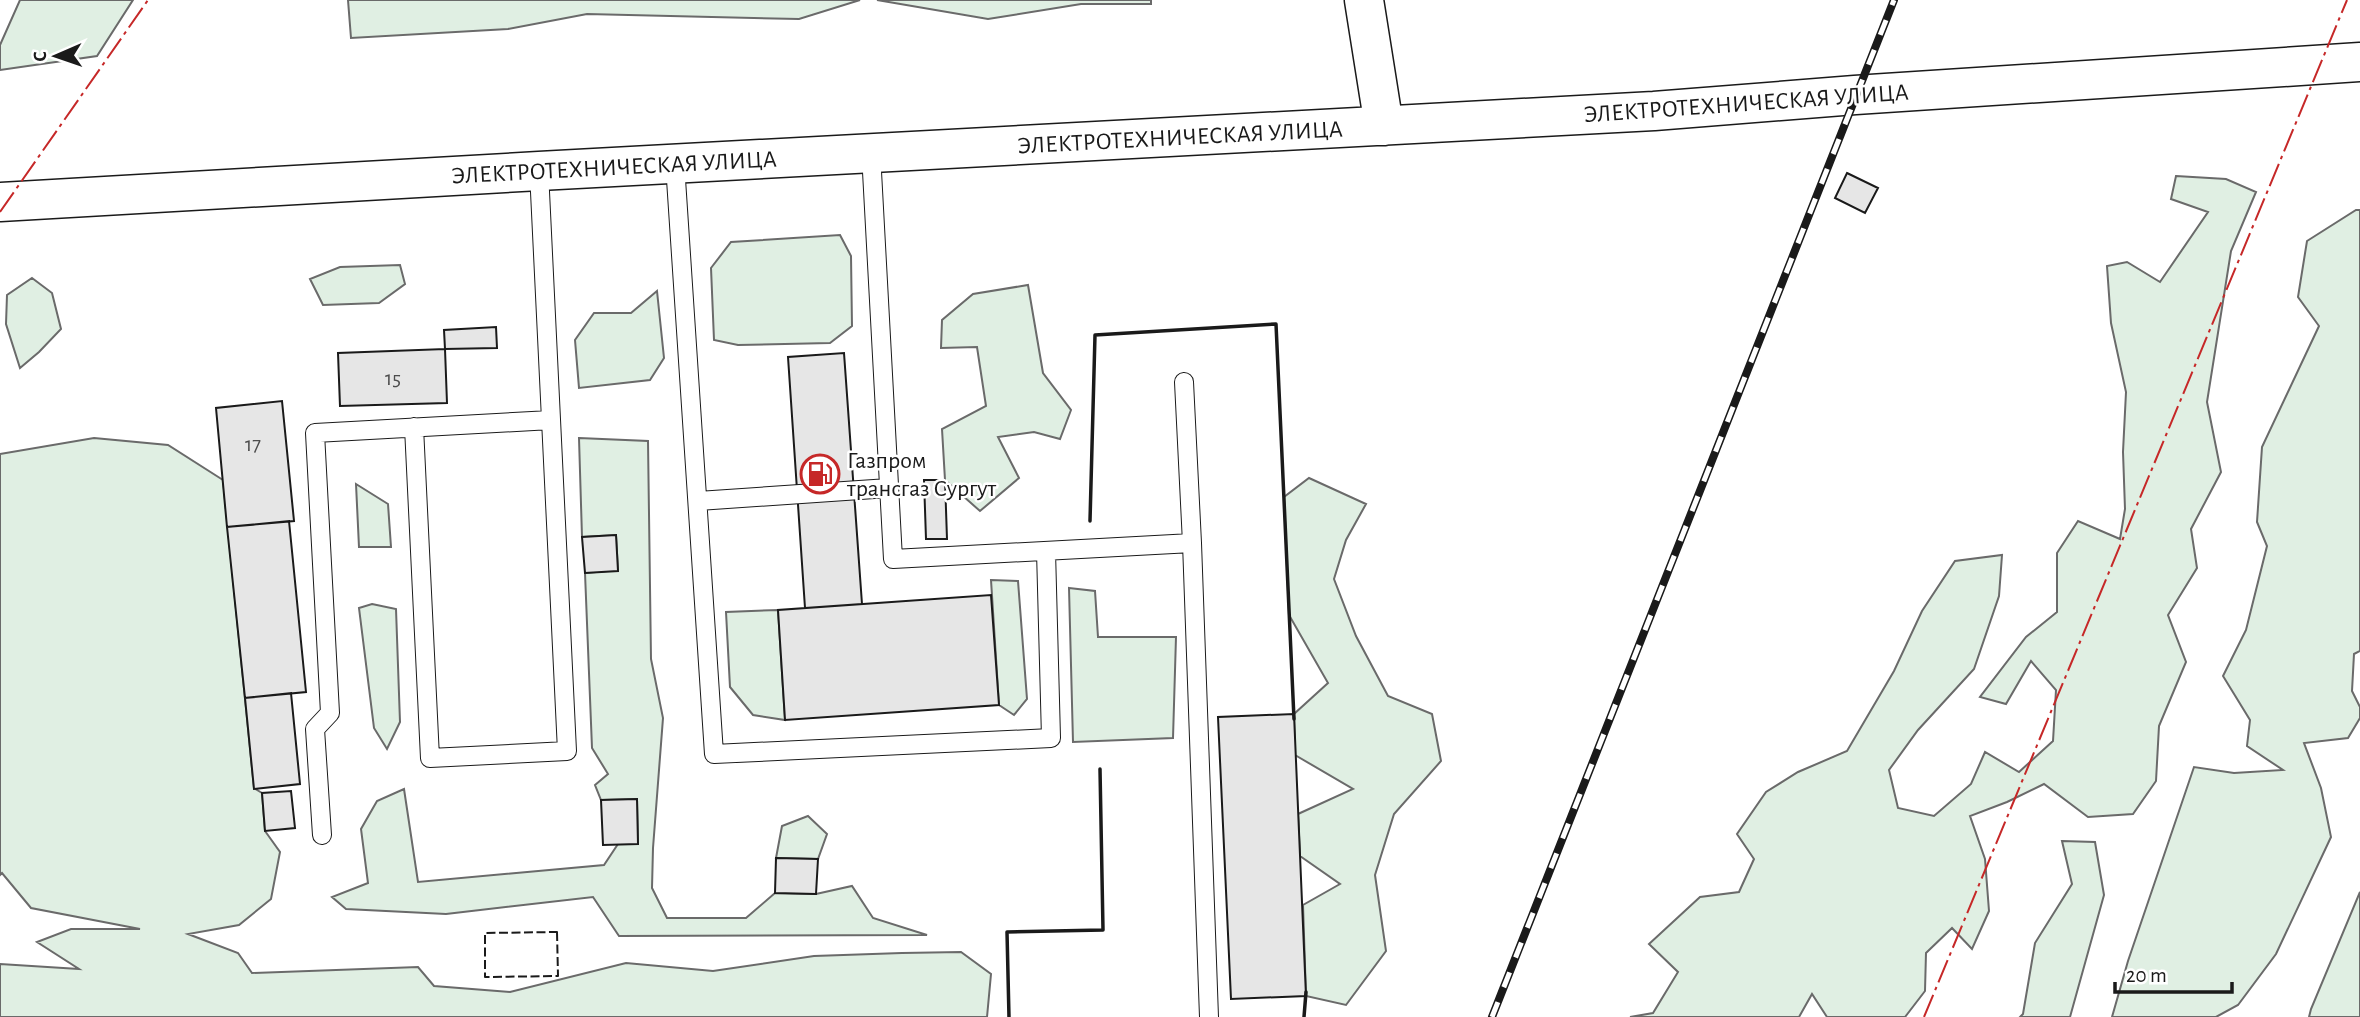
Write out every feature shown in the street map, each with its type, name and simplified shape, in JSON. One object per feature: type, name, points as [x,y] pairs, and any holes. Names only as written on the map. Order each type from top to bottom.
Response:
[{"type":"main road","points":[[1364,0],[1384,126]]},
{"type":"main road","name":"ЭЛЕКТРОТЕХНИЧЕСКАЯ УЛИЦА","points":[[0,202],[1654,111],[1883,93],[2360,62]]},
{"type":"lane","points":[[871,153],[893,559],[1192,543]]},
{"type":"lane","points":[[675,164],[714,754],[1051,738],[1046,551]]},
{"type":"lane","points":[[414,427],[430,758],[567,751],[539,171]]},
{"type":"lane","points":[[1184,382],[1209,1017]]},
{"type":"lane","points":[[322,835],[315,729],[330,713],[315,433],[551,420]]},
{"type":"lane","points":[[698,501],[889,488]]},
{"type":"green space","points":[[20,0],[133,0],[97,56],[0,70],[0,45]]},
{"type":"green space","points":[[348,0],[860,0],[799,19],[587,14],[508,29],[351,38]]},
{"type":"green space","points":[[877,0],[1151,0],[1151,4],[1081,4],[988,19]]},
{"type":"green space","points":[[2176,176],[2226,179],[2256,192],[2231,251],[2207,402],[2221,472],[2191,529],[2197,568],[2168,615],[2186,662],[2159,726],[2156,781],[2133,814],[2088,817],[2044,784],[1970,816],[1985,859],[1989,911],[1972,949],[1952,928],[1926,953],[1925,991],[1905,1017],[1827,1017],[1812,994],[1799,1017],[1630,1017],[1653,1013],[1678,972],[1649,944],[1700,897],[1739,892],[1754,859],[1737,834],[1766,792],[1798,772],[1847,751],[1894,671],[1922,611],[1955,561],[2002,555],[1999,596],[1974,669],[1918,730],[1889,770],[1898,808],[1934,816],[1971,784],[1985,752],[2019,772],[2053,741],[2056,690],[2031,661],[2006,704],[1980,697],[2026,637],[2057,612],[2057,553],[2078,521],[2120,539],[2125,509],[2123,452],[2126,392],[2111,323],[2107,266],[2127,262],[2160,282],[2208,212],[2171,199]]},
{"type":"green space","points":[[2360,210],[2360,651],[2354,654],[2352,691],[2360,707],[2360,718],[2348,738],[2304,743],[2321,788],[2331,837],[2276,954],[2238,1005],[2216,1017],[2112,1017],[2128,961],[2194,767],[2234,773],[2283,770],[2247,746],[2250,720],[2223,676],[2246,630],[2267,546],[2257,522],[2262,447],[2319,326],[2298,297],[2307,241]]},
{"type":"green space","points":[[840,235],[851,256],[852,326],[830,343],[738,345],[714,340],[711,268],[731,242]]},
{"type":"green space","points":[[400,265],[405,284],[379,303],[323,305],[310,279],[340,267]]},
{"type":"green space","points":[[32,278],[52,293],[61,329],[20,368],[6,324],[7,295]]},
{"type":"green space","points":[[1028,285],[1043,373],[1071,410],[1060,439],[1034,432],[998,437],[1019,478],[980,511],[945,480],[942,429],[986,406],[977,347],[941,348],[942,320],[973,294]]},
{"type":"green space","points":[[657,291],[664,358],[650,380],[579,388],[575,340],[594,313],[631,313]]},
{"type":"green space","points":[[94,438],[168,445],[223,480],[254,788],[262,793],[265,831],[280,852],[271,899],[239,925],[188,934],[238,953],[252,973],[418,967],[434,986],[510,992],[626,963],[713,971],[814,956],[961,952],[991,974],[987,1017],[0,1017],[0,964],[79,969],[37,942],[71,929],[140,929],[31,908],[2,873],[0,875],[0,454]]},
{"type":"green space","points":[[579,438],[648,441],[651,659],[663,718],[652,888],[667,918],[746,918],[775,893],[816,894],[852,886],[873,918],[927,935],[619,936],[593,897],[446,914],[346,909],[332,897],[368,883],[361,829],[377,801],[404,789],[418,882],[604,865],[618,844],[638,844],[637,799],[601,800],[595,785],[608,774],[592,748],[585,573],[618,570],[616,535],[582,537]]},
{"type":"green space","points":[[1309,478],[1366,504],[1346,540],[1334,579],[1356,636],[1388,696],[1432,714],[1441,761],[1394,814],[1375,875],[1386,951],[1346,1005],[1306,996],[1303,905],[1340,884],[1300,856],[1298,814],[1353,789],[1295,755],[1294,714],[1328,683],[1289,615],[1284,497]]},
{"type":"green space","points":[[356,484],[388,504],[391,547],[359,547]]},
{"type":"green space","points":[[991,580],[1018,581],[1027,699],[1014,715],[999,705]]},
{"type":"green space","points":[[1069,588],[1095,591],[1098,637],[1176,637],[1173,738],[1073,742]]},
{"type":"green space","points":[[372,604],[396,609],[400,722],[387,749],[374,728],[359,608]]},
{"type":"green space","points":[[778,610],[785,720],[753,715],[730,687],[726,612]]},
{"type":"green space","points":[[808,816],[827,834],[818,859],[776,858],[782,826]]},
{"type":"green space","points":[[2062,841],[2095,842],[2104,895],[2070,1017],[2020,1017],[2023,1014],[2035,943],[2072,884]]},
{"type":"green space","points":[[2360,892],[2360,1017],[2309,1017],[2311,1009]]},
{"type":"building","points":[[1847,173],[1878,188],[1865,213],[1835,198]]},
{"type":"building","points":[[496,327],[497,348],[445,349],[444,330]]},
{"type":"building","points":[[445,349],[447,403],[340,406],[338,353]]},
{"type":"building","points":[[844,353],[862,604],[805,608],[788,357]]},
{"type":"building","points":[[282,401],[294,521],[227,527],[216,408]]},
{"type":"building","points":[[924,480],[945,480],[947,539],[926,539]]},
{"type":"building","points":[[289,521],[306,692],[245,698],[227,527]]},
{"type":"building","points":[[616,535],[618,571],[585,573],[582,537]]},
{"type":"building","points":[[991,595],[999,705],[785,720],[778,610]]},
{"type":"building","points":[[291,693],[300,784],[254,789],[245,698]]},
{"type":"building","points":[[1294,714],[1306,996],[1231,999],[1218,717]]},
{"type":"building","points":[[291,791],[295,828],[265,831],[262,793]]},
{"type":"building","points":[[637,799],[638,844],[603,845],[601,800]]},
{"type":"building","points":[[776,858],[818,859],[816,894],[775,893]]},
{"type":"railway","points":[[1492,1017],[1894,0]]},
{"type":"fence","points":[[557,932],[558,976],[485,977],[485,933],[557,932]]},
{"type":"wall","points":[[1090,521],[1095,335],[1276,324],[1294,719]]},
{"type":"wall","points":[[1009,1017],[1007,932],[1103,930],[1100,769]]},
{"type":"wall","points":[[1304,1017],[1306,992]]},
{"type":"power","points":[[0,212],[148,0]]},
{"type":"power","points":[[1924,1017],[2347,0]]},
{"type":"place","name":"Газпром трансгаз Сургут","points":[[820,474]]}]
